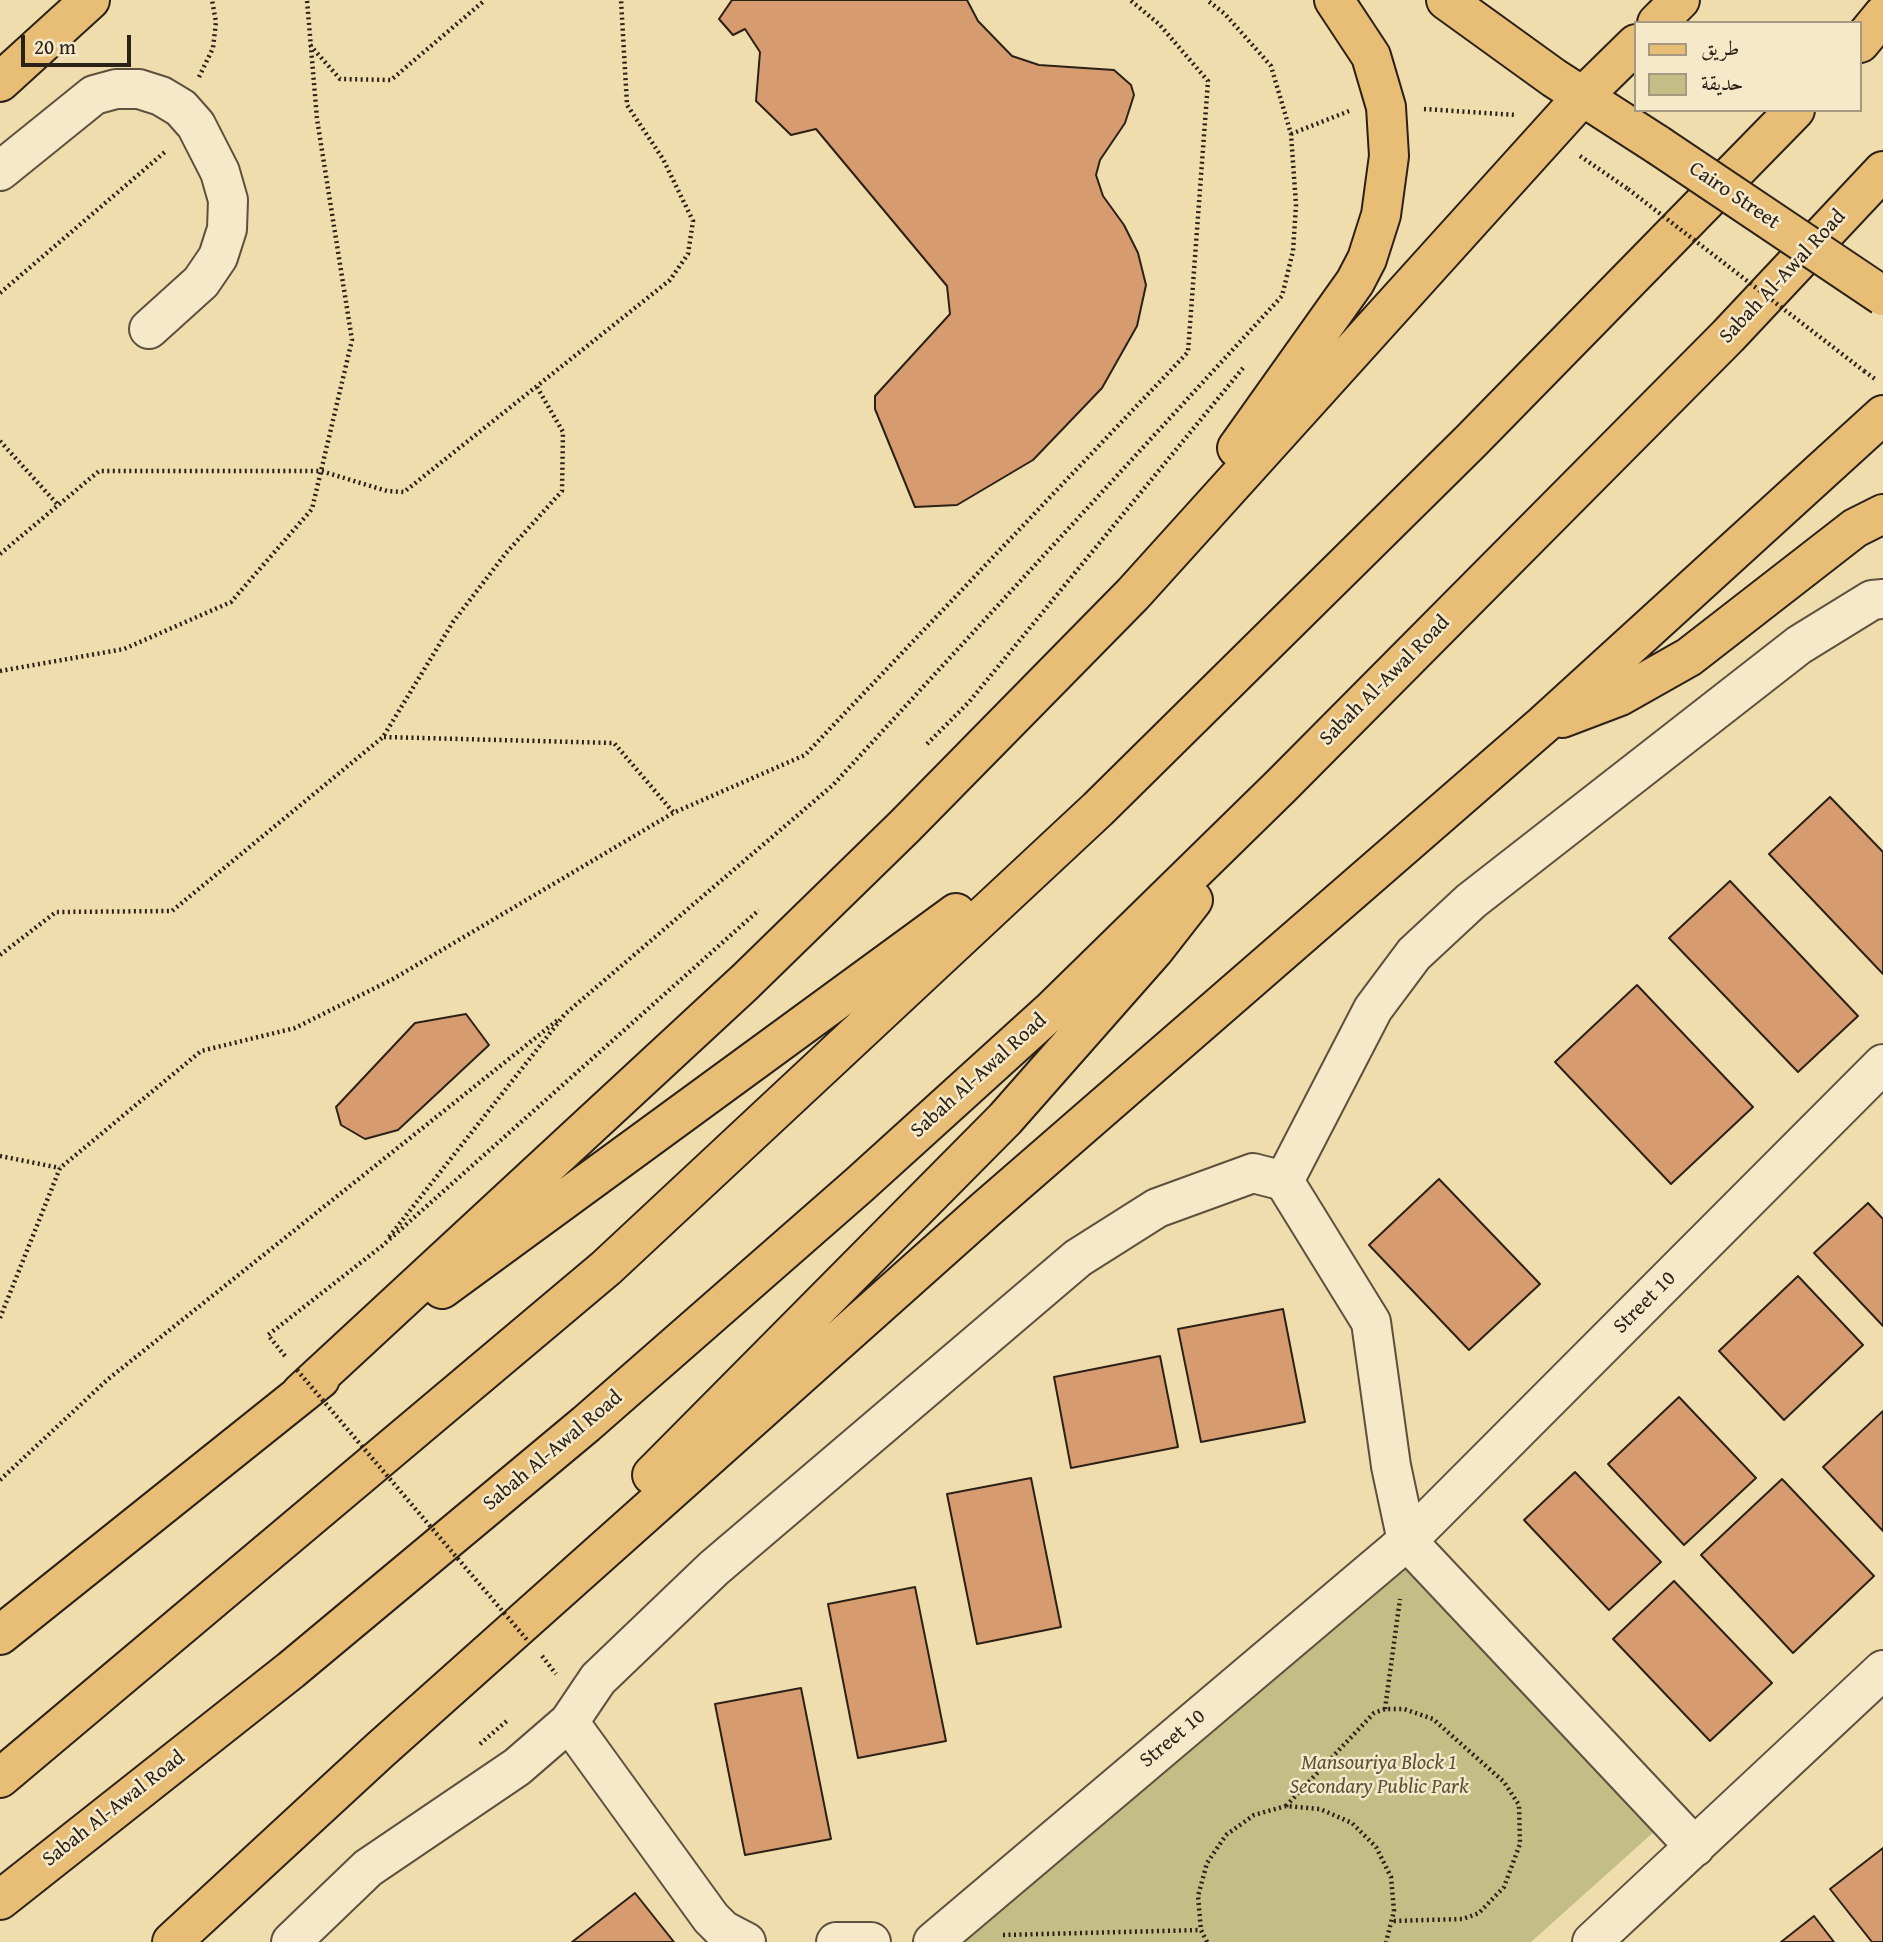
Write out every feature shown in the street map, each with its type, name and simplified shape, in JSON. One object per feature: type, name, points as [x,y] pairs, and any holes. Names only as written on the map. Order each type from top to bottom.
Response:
[{"type":"main road","points":[[0,82],[90,0]]},
{"type":"main road","points":[[1133,594],[1342,302],[1367,259],[1381,215],[1390,156],[1371,114],[1371,56],[1334,0]]},
{"type":"main road","name":"Cairo Street","points":[[1446,0],[1583,96],[1883,296]]},
{"type":"main road","points":[[1659,21],[1680,0]]},
{"type":"main road","points":[[1862,41],[1883,15]]},
{"type":"main road","points":[[0,1635],[299,1381],[745,982],[905,826],[1133,594],[1583,96],[1634,46]]},
{"type":"main road","points":[[0,1778],[606,1268],[1098,809],[1471,441],[1793,112]]},
{"type":"main road","name":"Sabah Al-Awal Road","points":[[0,1900],[291,1670],[597,1415],[859,1185],[1052,1010],[1281,786],[1728,336],[1883,171]]},
{"type":"main road","points":[[172,1942],[380,1750],[985,1210],[1544,724],[1883,415]]},
{"type":"main road","points":[[1544,724],[1620,696],[1689,657],[1855,528],[1883,514]]},
{"type":"main road","points":[[380,1750],[1005,1119],[1154,950],[1281,786]]},
{"type":"main road","points":[[299,1381],[1098,809]]},
{"type":"street","points":[[0,171],[94,95],[116,89],[139,89],[161,96],[188,116],[220,172],[228,200],[227,229],[218,257],[201,282],[149,329]]},
{"type":"street","points":[[1284,1181],[1373,1009],[1413,954],[1471,901],[1799,645],[1872,600],[1883,599]]},
{"type":"street","name":"Street 10","points":[[939,1940],[1407,1541],[1883,1064]]},
{"type":"street","points":[[291,1942],[368,1868],[480,1796],[569,1723],[598,1679],[714,1568],[1078,1258],[1157,1208],[1253,1173],[1284,1181],[1371,1322],[1391,1465],[1407,1541],[1695,1847]]},
{"type":"street","points":[[1592,1942],[1695,1847],[1876,1690]]},
{"type":"street","points":[[569,1723],[711,1918],[723,1930],[747,1942]]},
{"type":"street","points":[[836,1942],[871,1942]]},
{"type":"path","points":[[0,293],[188,116],[213,48],[216,22],[212,0]]},
{"type":"path","points":[[0,671],[124,649],[231,602],[312,509],[352,340],[317,119],[306,0]]},
{"type":"path","points":[[310,45],[340,79],[391,80],[485,0]]},
{"type":"path","points":[[0,554],[99,471],[321,471],[387,491],[404,492],[670,280],[688,254],[694,222],[663,159],[627,105],[621,0]]},
{"type":"path","points":[[0,1318],[60,1168],[201,1051],[295,1028],[393,979],[673,813],[805,755],[1188,352],[1208,80],[1159,24],[1130,0]]},
{"type":"path","points":[[0,1480],[107,1380],[565,1014],[832,785],[1282,296],[1293,251],[1296,205],[1291,134],[1271,66],[1225,14],[1208,0]]},
{"type":"path","points":[[1291,134],[1354,109],[1371,114],[1531,116],[1549,136],[1628,189],[1864,371]]},
{"type":"path","points":[[922,749],[969,702],[1250,360]]},
{"type":"path","points":[[0,955],[55,912],[173,911],[383,737],[453,622],[506,553],[562,491],[563,432],[537,387]]},
{"type":"path","points":[[0,441],[58,505]]},
{"type":"path","points":[[383,737],[614,743],[673,813]]},
{"type":"path","points":[[561,1679],[299,1381],[268,1335],[382,1246],[760,910]]},
{"type":"path","points":[[382,1246],[565,1014]]},
{"type":"path","points":[[0,1156],[60,1168]]},
{"type":"path","points":[[1385,1709],[1407,1541]]},
{"type":"path","points":[[1286,1806],[1374,1713],[1385,1709],[1404,1709],[1433,1719],[1504,1782],[1519,1805],[1520,1823],[1520,1844],[1504,1887],[1479,1913],[1462,1919],[1392,1921]]},
{"type":"path","points":[[1207,1942],[1201,1930],[1198,1896],[1207,1863],[1226,1835],[1254,1815],[1286,1806],[1320,1809],[1352,1823],[1376,1847],[1391,1877],[1392,1921],[1386,1942]]},
{"type":"path","points":[[996,1935],[1201,1930]]},
{"type":"green space","name":"Mansouriya Block 1 Secondary Public Park","points":[[1392,1542],[1656,1830],[1531,1942],[959,1942]]},
{"type":"building","points":[[732,0],[967,0],[978,21],[1012,56],[1039,65],[1114,70],[1131,85],[1134,95],[1125,123],[1100,160],[1096,175],[1103,196],[1124,225],[1138,253],[1146,285],[1137,326],[1102,388],[1033,460],[957,505],[915,507],[875,409],[875,396],[950,314],[947,286],[816,129],[791,135],[756,101],[760,52],[745,29],[733,35],[719,19]]},
{"type":"building","points":[[1830,797],[1883,852],[1883,974],[1769,854]]},
{"type":"building","points":[[1730,881],[1858,1016],[1798,1072],[1669,938]]},
{"type":"building","points":[[1637,985],[1753,1107],[1671,1184],[1555,1062]]},
{"type":"building","points":[[466,1014],[489,1045],[398,1130],[365,1139],[341,1125],[336,1107],[415,1023]]},
{"type":"building","points":[[1439,1179],[1540,1284],[1469,1350],[1369,1245]]},
{"type":"building","points":[[1868,1203],[1883,1219],[1883,1326],[1814,1253]]},
{"type":"building","points":[[1798,1276],[1863,1345],[1784,1420],[1719,1351]]},
{"type":"building","points":[[1283,1309],[1305,1422],[1201,1442],[1178,1329]]},
{"type":"building","points":[[1160,1356],[1178,1447],[1071,1468],[1054,1377]]},
{"type":"building","points":[[1679,1397],[1756,1478],[1684,1545],[1608,1464]]},
{"type":"building","points":[[1883,1411],[1883,1531],[1823,1467]]},
{"type":"building","points":[[1575,1472],[1661,1562],[1609,1610],[1524,1520]]},
{"type":"building","points":[[1031,1478],[1061,1627],[977,1644],[947,1494]]},
{"type":"building","points":[[1782,1479],[1874,1576],[1793,1653],[1701,1555]]},
{"type":"building","points":[[1674,1581],[1772,1683],[1710,1741],[1613,1639]]},
{"type":"building","points":[[915,1587],[946,1741],[858,1758],[828,1604]]},
{"type":"building","points":[[801,1688],[831,1839],[745,1855],[715,1704]]},
{"type":"building","points":[[1883,1848],[1883,1942],[1872,1942],[1830,1889]]},
{"type":"building","points":[[635,1893],[674,1942],[572,1942]]},
{"type":"building","points":[[1814,1916],[1834,1942],[1781,1942]]}]
